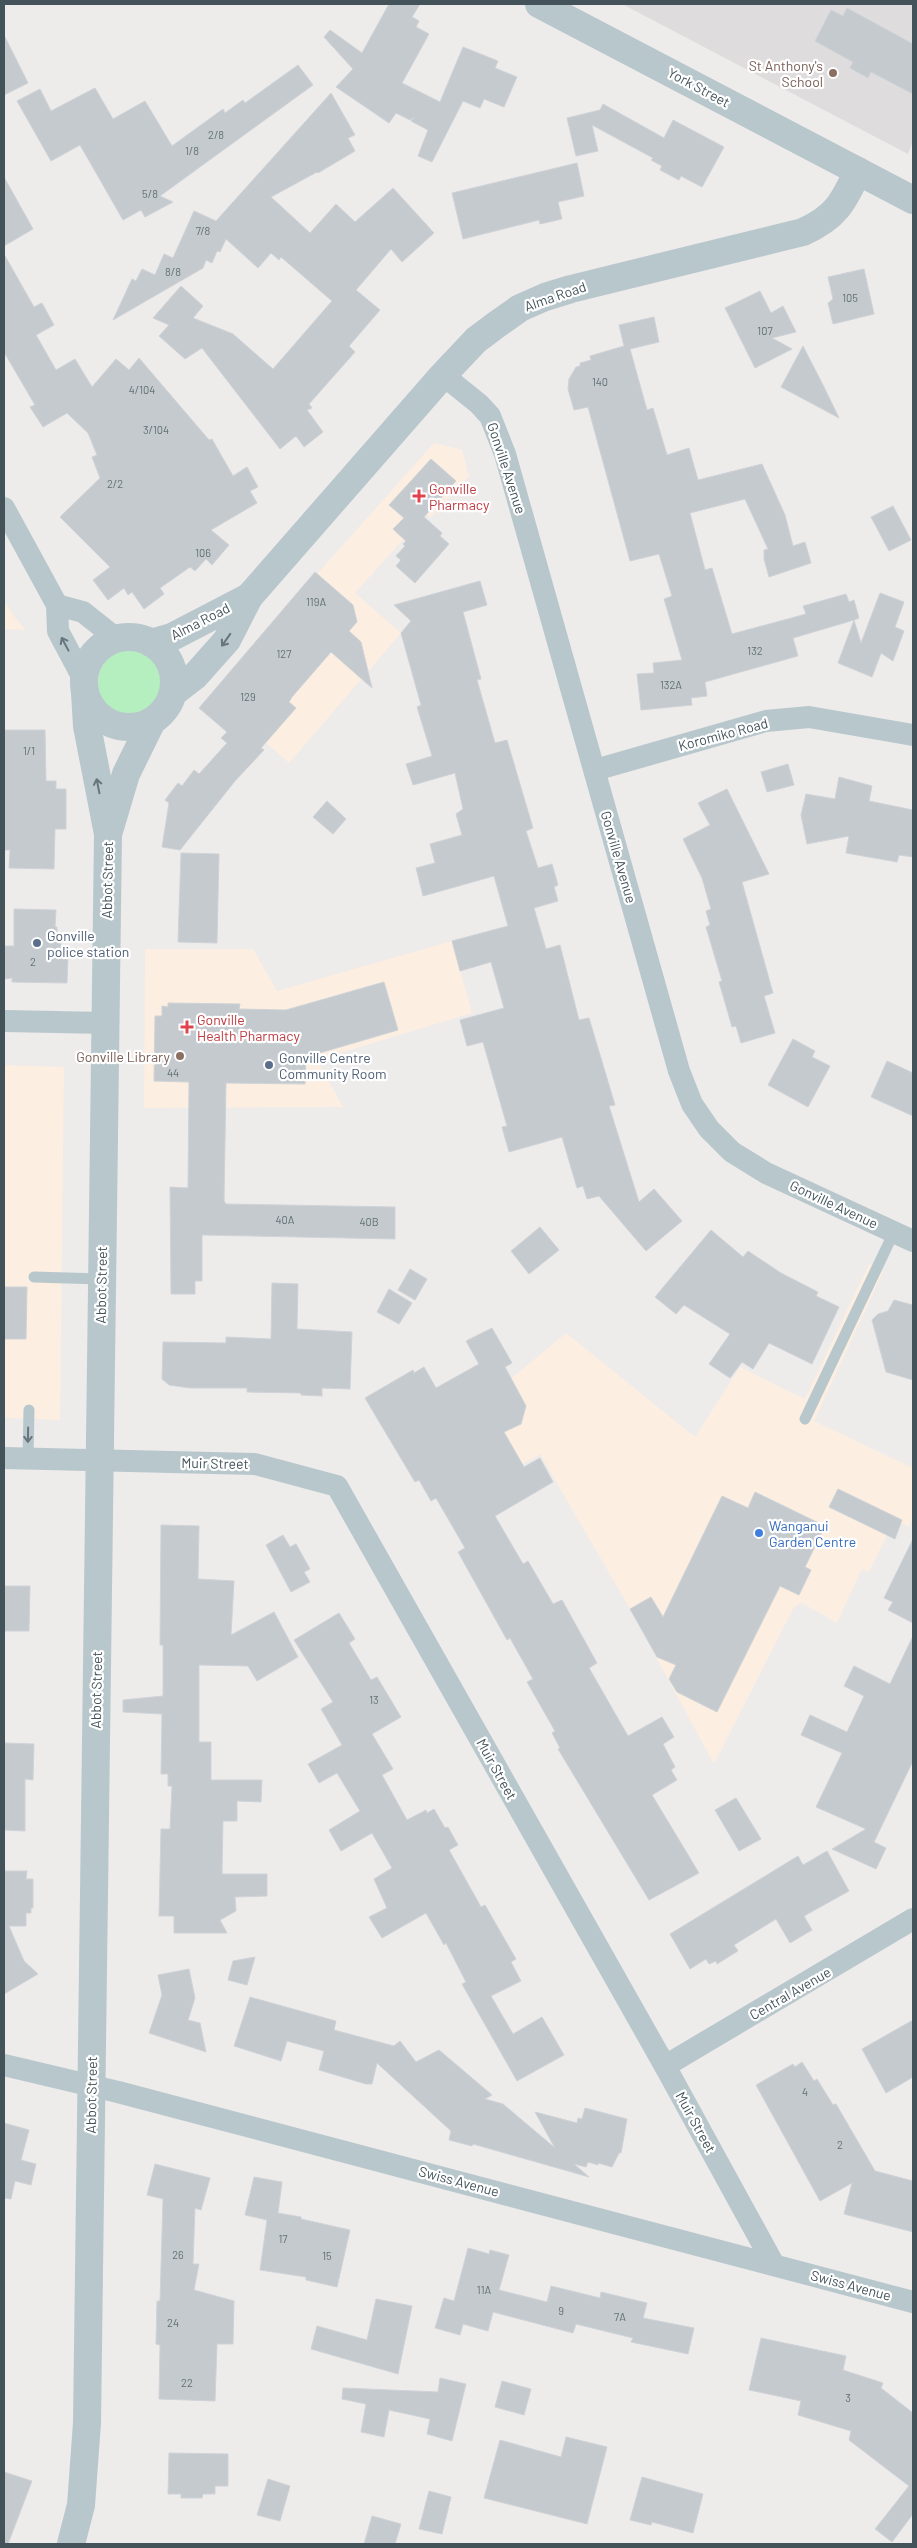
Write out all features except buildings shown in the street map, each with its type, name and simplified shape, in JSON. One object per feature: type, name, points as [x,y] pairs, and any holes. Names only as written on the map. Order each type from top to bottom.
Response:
[{"type":"street","name":"York Street","points":[[540,4],[858,171]]},
{"type":"street","points":[[858,171],[913,200]]},
{"type":"street","name":"Alma Road","points":[[173,693],[195,676],[227,640],[249,597],[443,375],[476,340],[520,308],[545,297],[570,289],[804,232],[823,223],[836,212],[845,199],[858,171]]},
{"type":"street","name":"Gonville Avenue","points":[[443,375],[479,404],[490,416],[495,428],[595,770],[679,1071],[692,1104],[709,1129],[732,1152],[766,1173],[904,1236]]},
{"type":"street","points":[[4,508],[57,605],[58,631],[84,686],[90,706],[111,723],[124,727],[138,726],[152,721],[161,714],[173,693],[174,679],[171,664],[163,652],[151,642],[128,637],[104,644],[94,654],[84,686]]},
{"type":"street","name":"Alma Road","points":[[151,642],[172,637],[249,597]]},
{"type":"street","points":[[57,605],[83,612],[117,639]]},
{"type":"street","name":"Abbot Street","points":[[71,2544],[81,2505],[85,2465],[108,834],[87,726],[84,686]]},
{"type":"street","name":"Koromiko Road","points":[[595,770],[766,721],[809,717],[913,735]]},
{"type":"street","name":"Abbot Street","points":[[108,834],[126,774],[152,721]]},
{"type":"street","points":[[4,1021],[106,1023]]},
{"type":"street","name":"Muir Street","points":[[4,1458],[255,1464],[337,1486],[665,2066],[773,2264]]},
{"type":"street","name":"Central Avenue","points":[[665,2066],[913,1919]]},
{"type":"street","name":"Swiss Avenue","points":[[4,2065],[91,2086],[913,2302]]},
{"type":"lane","points":[[805,1419],[904,1236]]},
{"type":"lane","points":[[34,1277],[101,1279]]},
{"type":"lane","points":[[28,1459],[29,1410]]},
{"type":"shaded area","name":"St Anthony's School","points":[[622,4],[913,4],[913,141],[908,154]]},
{"type":"shaded area","points":[[434,443],[462,450],[469,476],[430,518],[426,514],[355,593],[401,633],[289,763],[211,694],[315,572],[317,574]]},
{"type":"shaded area","points":[[4,600],[13,615],[26,630],[4,629]]},
{"type":"shaded area","points":[[452,941],[472,1013],[317,1060],[343,1107],[144,1108],[145,949],[253,949],[277,991]]},
{"type":"shaded area","points":[[4,1065],[64,1067],[60,1420],[4,1418]]},
{"type":"shaded area","points":[[869,1264],[883,1272],[814,1421],[913,1468],[913,1517],[909,1527],[901,1523],[894,1538],[887,1535],[869,1572],[862,1569],[837,1623],[802,1603],[794,1607],[714,1764],[630,1609],[540,1454],[518,1467],[500,1435],[502,1386],[566,1333],[695,1437],[740,1367],[805,1399]]},
{"type":"green space","points":[[125,649],[137,649],[149,654],[159,664],[164,676],[162,695],[149,710],[137,715],[125,715],[113,710],[103,700],[98,688],[98,676],[103,664],[113,654]]},
{"type":"place","name":"St Anthony's School","points":[[833,73]]},
{"type":"place","name":"Gonville Pharmacy","points":[[419,496]]},
{"type":"place","name":"Gonville police station","points":[[37,943]]},
{"type":"place","name":"Gonville Health Pharmacy","points":[[187,1027]]},
{"type":"place","name":"Gonville Library","points":[[180,1056]]},
{"type":"place","name":"Gonville Centre Community Room","points":[[269,1065]]},
{"type":"place","name":"Wanganui Garden Centre","points":[[759,1533]]}]
